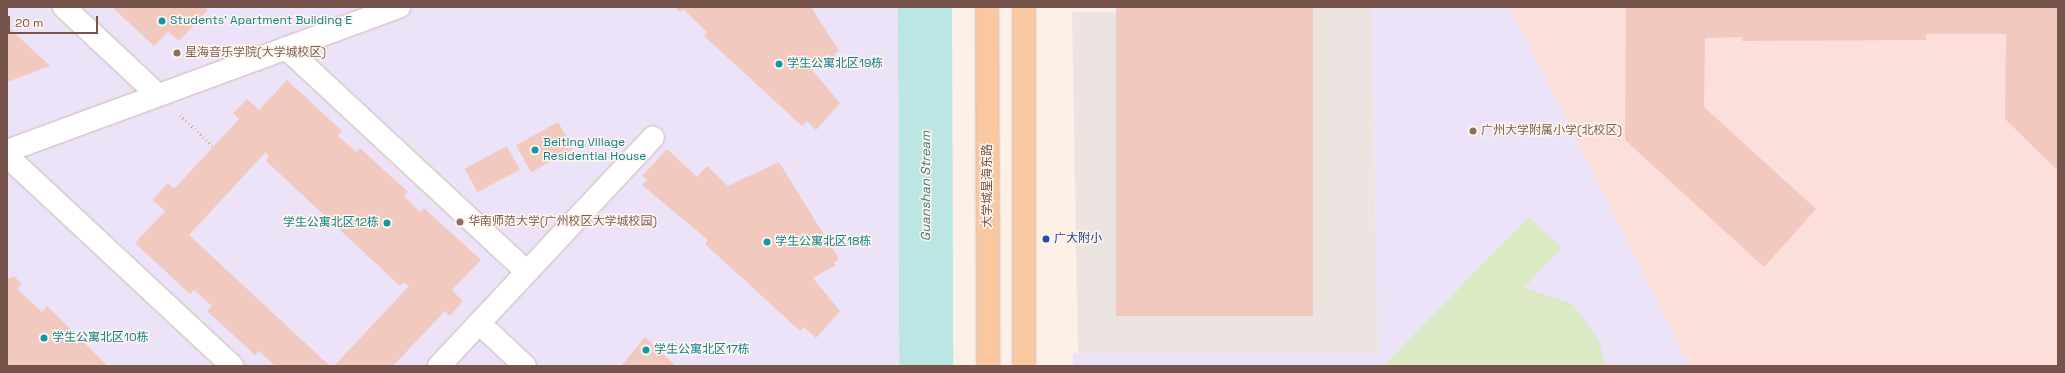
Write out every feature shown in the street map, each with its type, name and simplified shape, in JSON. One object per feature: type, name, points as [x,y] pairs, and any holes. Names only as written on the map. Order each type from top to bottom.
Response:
[{"type":"main road","name":"大学城星海东路","points":[[988,7],[988,366]]},
{"type":"main road","points":[[1024,7],[1024,366]]},
{"type":"lane","points":[[64,7],[158,95]]},
{"type":"lane","points":[[7,151],[399,7]]},
{"type":"lane","points":[[286,48],[527,272]]},
{"type":"lane","points":[[439,366],[654,137]]},
{"type":"lane","points":[[7,156],[232,366]]},
{"type":"lane","points":[[479,323],[525,366]]},
{"type":"path","points":[[158,95],[214,147]]},
{"type":"shaded area","name":"华南师范大学(广州校区大学城校园)","points":[[7,7],[913,7],[913,366],[7,366]]},
{"type":"shaded area","points":[[1372,7],[1378,353],[1078,358],[1072,12]]},
{"type":"shaded area","name":"广州大学附属小学(北校区)","points":[[1372,7],[1510,7],[1690,366],[1073,366],[1073,353],[1378,353]]},
{"type":"shaded area","points":[[1510,7],[2058,7],[2058,366],[1690,366]]},
{"type":"green space","points":[[1529,217],[1562,248],[1524,288],[1573,304],[1599,341],[1606,366],[1383,366]]},
{"type":"building","name":"Students' Apartment Building E","points":[[112,7],[205,7],[208,10],[179,41],[168,32],[154,46]]},
{"type":"building","name":"学生公寓北区19栋","points":[[675,7],[811,7],[839,51],[834,54],[836,57],[812,70],[840,103],[816,130],[807,121],[802,126],[704,36],[707,32],[683,9],[680,12]]},
{"type":"building","points":[[1116,7],[1313,7],[1313,316],[1116,316]]},
{"type":"building","points":[[1626,7],[2058,7],[2058,171],[2005,119],[2006,34],[1926,34],[1926,40],[1742,41],[1742,37],[1705,38],[1704,107],[1816,209],[1764,267],[1625,140]]},
{"type":"building","points":[[7,26],[50,66],[7,82]]},
{"type":"building","name":"学生公寓北区12栋","points":[[287,80],[342,131],[338,136],[356,152],[360,148],[408,192],[404,196],[420,212],[424,208],[481,260],[452,290],[463,301],[450,316],[445,311],[393,366],[334,366],[409,286],[404,282],[400,286],[266,161],[269,156],[265,153],[189,235],[330,366],[275,366],[259,351],[255,355],[207,311],[212,306],[194,290],[190,294],[135,243],[165,211],[152,200],[168,183],[174,189],[239,119],[233,113],[247,99],[259,110]]},
{"type":"building","points":[[558,122],[573,149],[531,172],[516,145]]},
{"type":"building","points":[[507,146],[520,170],[477,192],[465,169]]},
{"type":"building","name":"学生公寓北区18栋","points":[[667,149],[697,177],[707,166],[728,186],[779,162],[839,259],[834,263],[836,265],[813,278],[840,311],[816,338],[804,327],[800,331],[705,244],[708,240],[642,185],[647,180],[642,176]]},
{"type":"building","name":"学生公寓北区10栋","points":[[14,276],[22,284],[17,289],[42,312],[47,306],[108,366],[7,366],[7,279]]},
{"type":"building","name":"学生公寓北区17栋","points":[[645,337],[676,366],[621,366]]},
{"type":"waterway","name":"Guanshan Stream","points":[[925,7],[926,366]]},
{"type":"place","name":"Students' Apartment Building E","points":[[162,21]]},
{"type":"place","name":"星海音乐学院(大学城校区)","points":[[177,53]]},
{"type":"place","name":"学生公寓北区19栋","points":[[779,64]]},
{"type":"place","name":"广州大学附属小学(北校区)","points":[[1473,131]]},
{"type":"place","name":"Beiting Village Residential House","points":[[535,150]]},
{"type":"place","name":"华南师范大学(广州校区大学城校园)","points":[[460,222]]},
{"type":"place","name":"学生公寓北区12栋","points":[[387,223]]},
{"type":"place","name":"广大附小","points":[[1046,239]]},
{"type":"place","name":"学生公寓北区18栋","points":[[767,242]]},
{"type":"place","name":"学生公寓北区10栋","points":[[44,338]]},
{"type":"place","name":"学生公寓北区17栋","points":[[646,350]]}]
